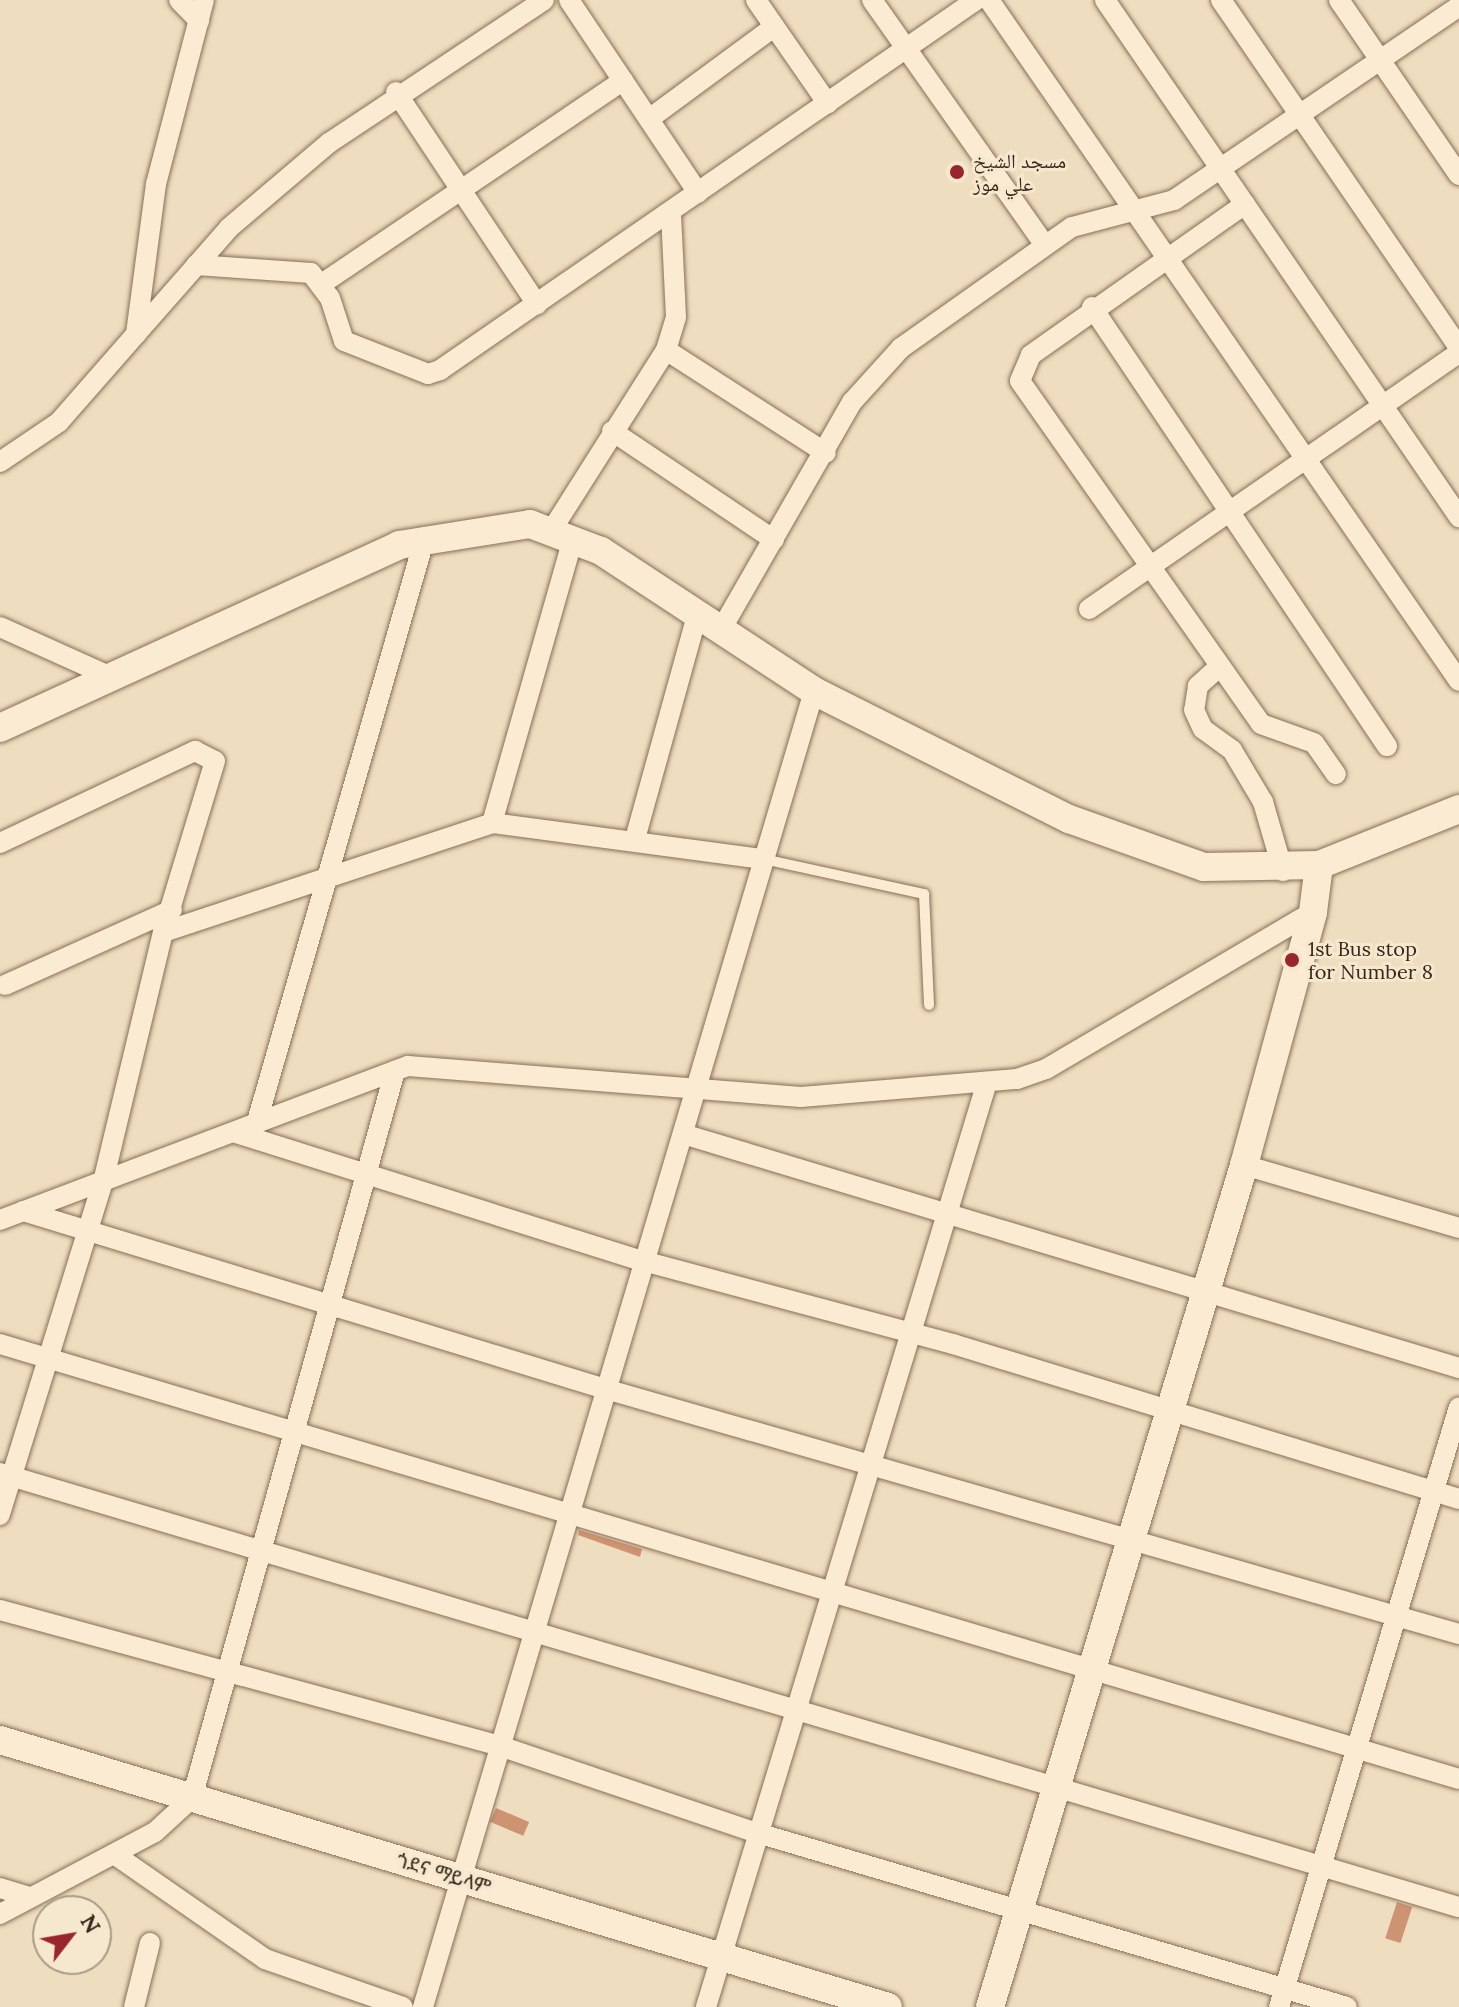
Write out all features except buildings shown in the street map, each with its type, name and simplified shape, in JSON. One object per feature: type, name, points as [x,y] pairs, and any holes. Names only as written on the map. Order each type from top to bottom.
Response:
[{"type":"street","points":[[179,0],[199,21]]},
{"type":"street","points":[[136,334],[156,184],[204,0]]},
{"type":"street","points":[[0,462],[59,422],[229,228],[396,92],[544,0]]},
{"type":"street","points":[[569,0],[698,193]]},
{"type":"street","points":[[756,0],[828,104]]},
{"type":"street","points":[[872,0],[1044,244]]},
{"type":"street","points":[[196,265],[296,268],[323,283],[344,341],[428,374],[671,215],[698,193],[976,0]]},
{"type":"street","points":[[989,0],[1459,681]]},
{"type":"street","points":[[1105,0],[1459,517]]},
{"type":"street","points":[[1221,0],[1459,347]]},
{"type":"street","points":[[1339,0],[1459,175]]},
{"type":"street","points":[[722,628],[881,366],[1044,244],[1091,217],[1135,211],[1174,200],[1455,8]]},
{"type":"street","points":[[649,119],[774,27]]},
{"type":"street","points":[[323,283],[623,81]]},
{"type":"street","points":[[396,92],[537,304]]},
{"type":"street","points":[[1245,204],[1092,307],[1023,362],[1020,381],[1153,565],[1261,724],[1314,743],[1336,774]]},
{"type":"street","points":[[492,823],[563,533],[612,431],[666,350],[676,317],[671,215]]},
{"type":"street","points":[[1092,307],[1233,509],[1387,746]]},
{"type":"street","points":[[666,350],[826,453]]},
{"type":"street","points":[[1089,609],[1459,353]]},
{"type":"street","points":[[612,431],[774,540]]},
{"type":"street","points":[[0,728],[109,676],[425,537],[508,525],[563,533],[698,612],[814,691],[973,776],[1123,841],[1204,867],[1283,871],[1319,865],[1459,809]]},
{"type":"street","points":[[256,1125],[333,872],[425,537]]},
{"type":"street","points":[[635,839],[698,612]]},
{"type":"street","points":[[0,627],[109,676]]},
{"type":"street","points":[[1220,666],[1198,686],[1194,710],[1203,729],[1232,750],[1263,802],[1283,871]]},
{"type":"street","points":[[423,2007],[602,1388],[683,1134],[761,859],[814,691]]},
{"type":"street","points":[[0,843],[203,750],[217,770],[163,932],[104,1178],[49,1357],[6,1474],[0,1515]]},
{"type":"street","points":[[163,932],[333,872],[492,823],[635,839],[761,859]]},
{"type":"street","points":[[990,2007],[1133,1542],[1244,1165],[1313,912],[1319,865]]},
{"type":"street","points":[[5,985],[172,910]]},
{"type":"street","points":[[0,1220],[104,1178],[236,1133],[395,1071],[496,1068],[696,1088],[835,1097],[987,1082],[1046,1069],[1313,912]]},
{"type":"street","points":[[0,1914],[155,1832],[192,1798],[371,1174],[395,1071]]},
{"type":"street","points":[[706,2007],[754,1832],[795,1709],[866,1465],[987,1082]]},
{"type":"street","points":[[236,1133],[643,1261],[908,1331],[1171,1415],[1459,1499]]},
{"type":"street","points":[[683,1134],[943,1217],[1459,1368]]},
{"type":"street","points":[[1244,1165],[1459,1228]]},
{"type":"street","points":[[23,1211],[332,1302],[602,1388],[1459,1634]]},
{"type":"street","points":[[0,1344],[567,1510],[1093,1672],[1459,1779]]},
{"type":"street","points":[[1282,1998],[1459,1407]]},
{"type":"street","points":[[6,1474],[1057,1784],[1323,1868],[1459,1907]]},
{"type":"street","points":[[0,1610],[497,1745],[754,1832],[1021,1906],[1282,1998],[1347,2007]]},
{"type":"street","name":"ጎደና ማይላም","points":[[0,1740],[888,2007]]},
{"type":"street","points":[[114,1854],[265,1959],[403,2007]]},
{"type":"street","points":[[0,1888],[29,1897]]},
{"type":"street","points":[[134,2007],[150,1943]]},
{"type":"lane","points":[[761,859],[924,894],[929,1005]]},
{"type":"place","name":"مسجد الشيخ علي موز","points":[[957,172]]},
{"type":"place","name":"1st Bus stop for Number 8","points":[[1292,960]]}]
